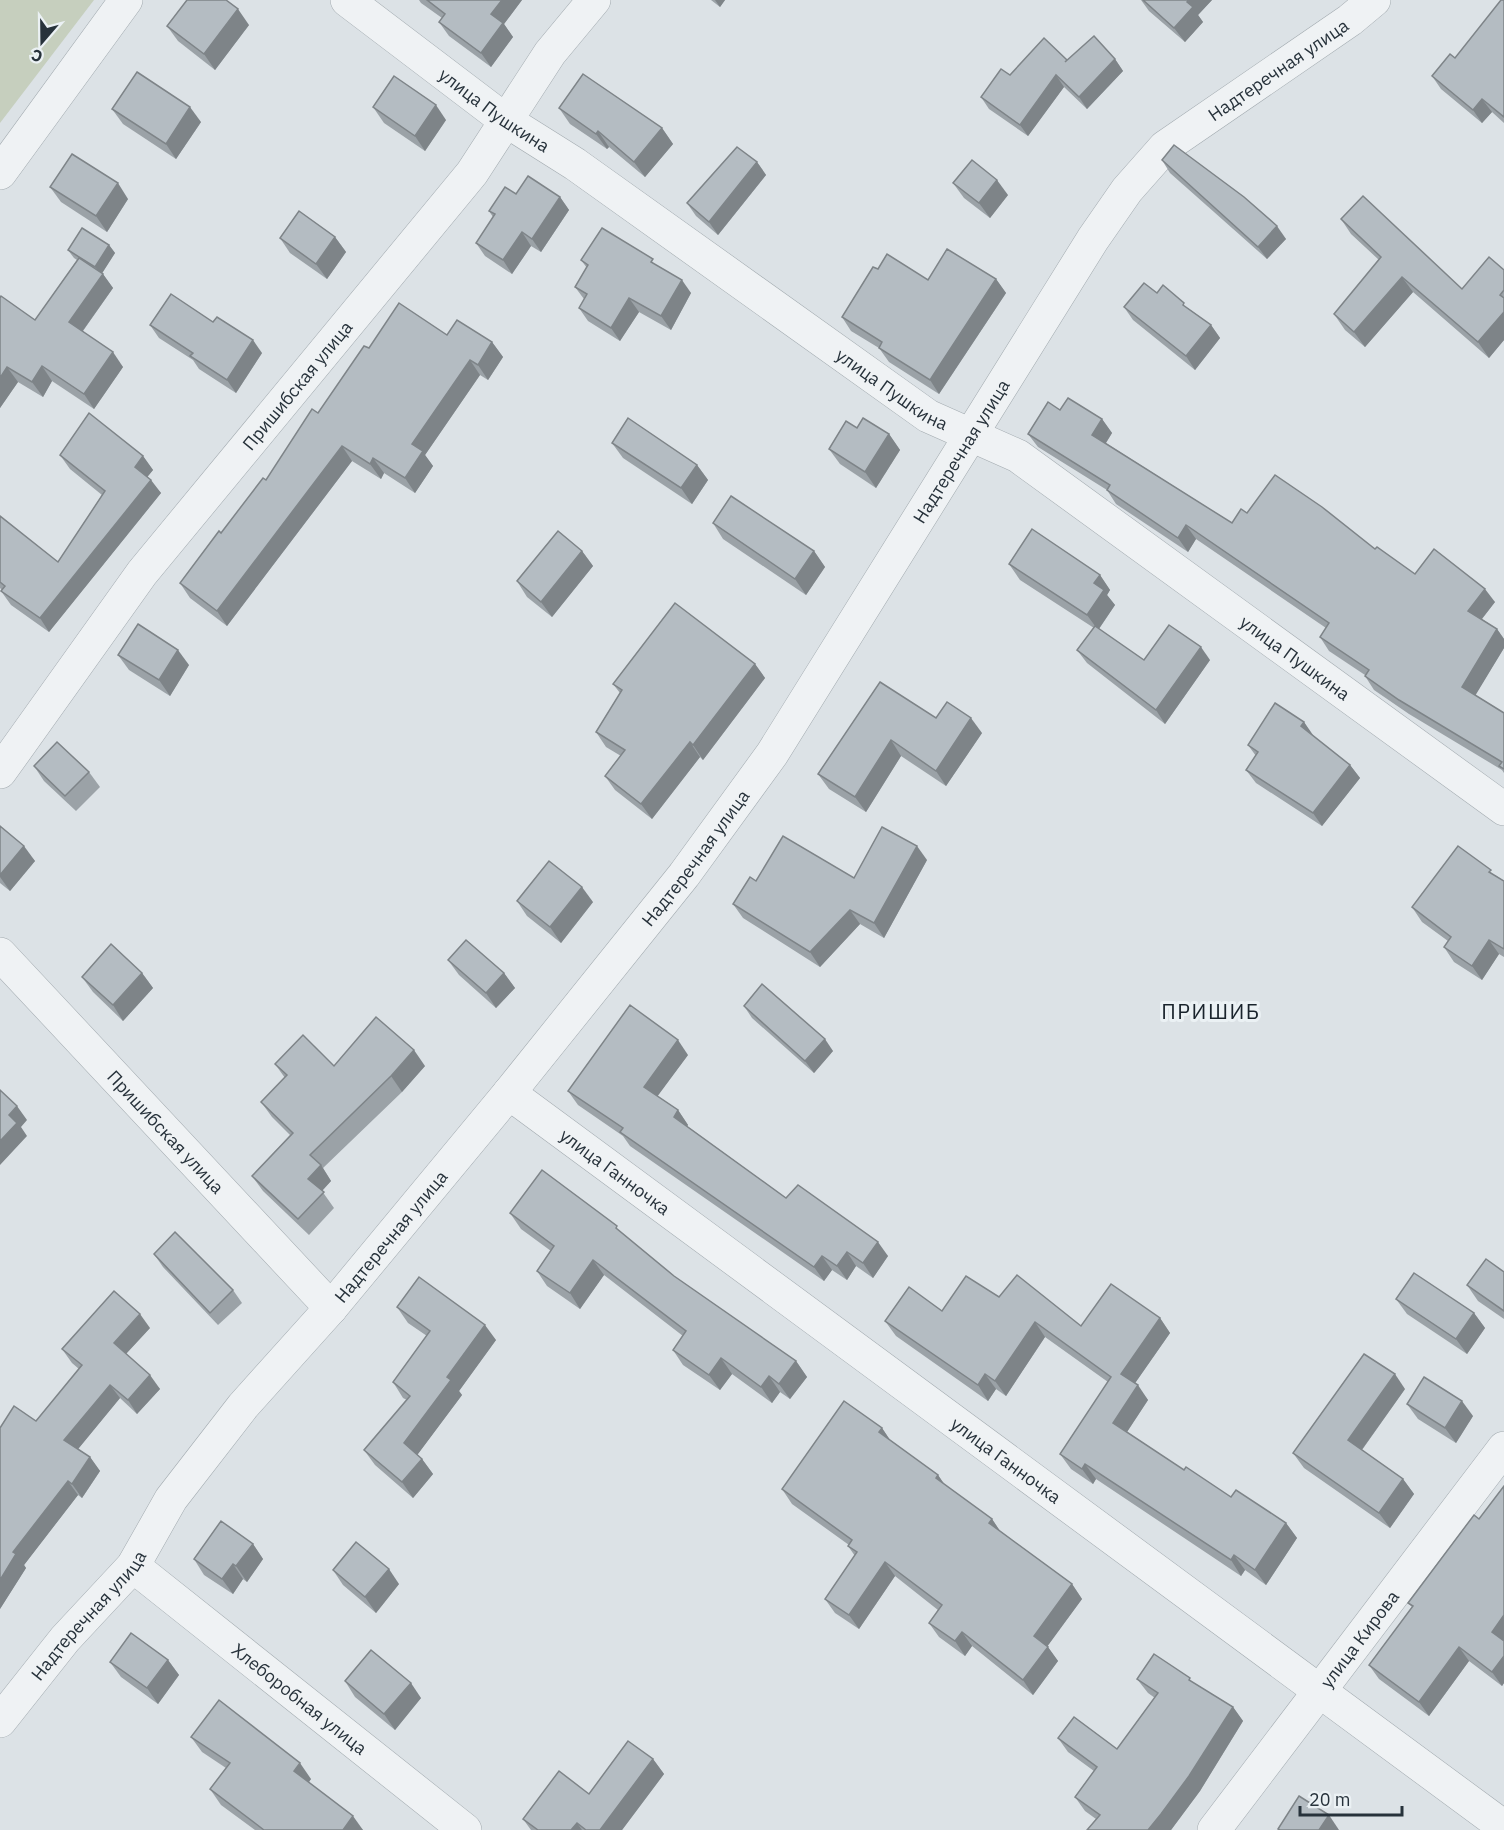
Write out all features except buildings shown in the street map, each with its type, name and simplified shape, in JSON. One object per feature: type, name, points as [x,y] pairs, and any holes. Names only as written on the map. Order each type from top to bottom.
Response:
[{"type":"street","points":[[0,172],[126,0]]},
{"type":"street","name":"улица Пушкина","points":[[347,0],[505,120],[575,164],[928,417],[1018,456],[1504,809]]},
{"type":"street","name":"Пришибская улица","points":[[0,772],[142,573],[472,173],[550,52],[594,0]]},
{"type":"street","name":"Надтеречная улица","points":[[0,1721],[65,1639],[133,1566],[171,1499],[243,1406],[331,1308],[509,1093],[684,875],[772,754],[969,436],[1093,239],[1127,190],[1165,147],[1350,20],[1374,0]]},
{"type":"street","name":"Пришибская улица","points":[[0,954],[331,1308]]},
{"type":"street","name":"улица Ганночка","points":[[509,1093],[1320,1688],[1504,1827]]},
{"type":"street","name":"улица Кирова","points":[[1214,1830],[1504,1448]]},
{"type":"street","name":"Хлеборобная улица","points":[[133,1566],[465,1830]]},
{"type":"green space","points":[[0,0],[94,0],[0,123]]},
{"type":"district","name":"ПРИШИБ","points":[[1211,1011]]}]
